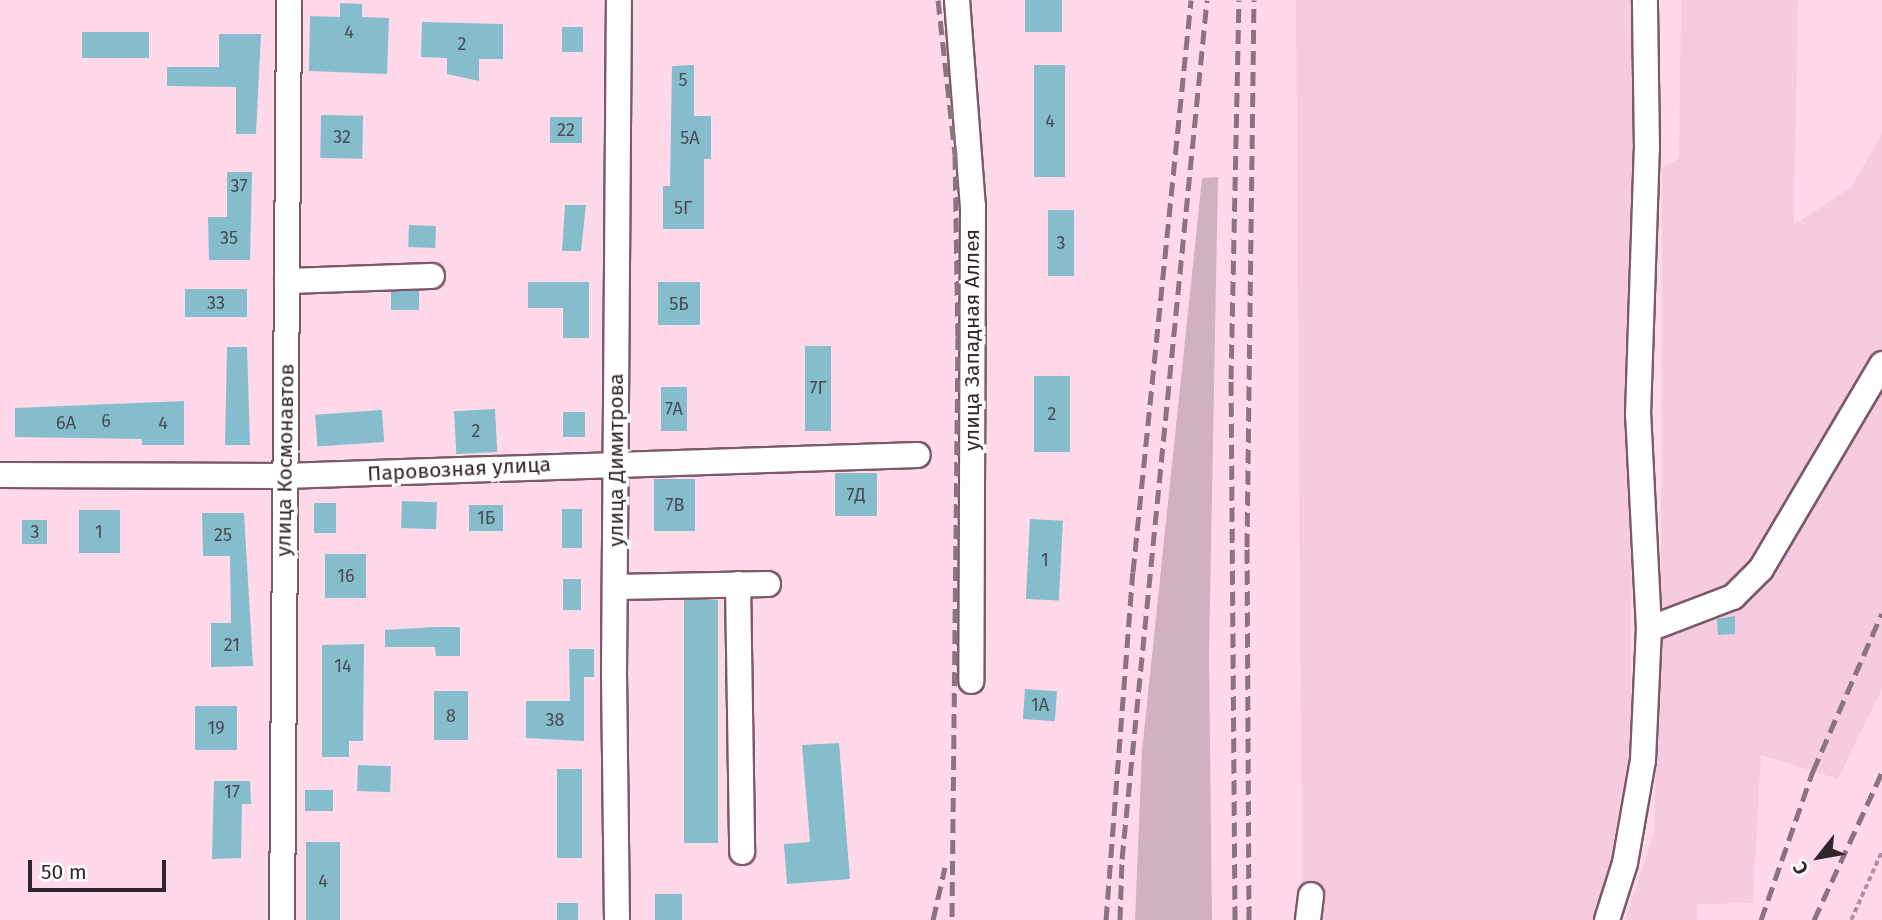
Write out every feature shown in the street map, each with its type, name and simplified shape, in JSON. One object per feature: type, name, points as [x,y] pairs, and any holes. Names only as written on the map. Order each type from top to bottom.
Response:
[{"type":"street","name":"улица Космонавтов","points":[[282,920],[289,0]]},
{"type":"street","name":"улица Димитрова","points":[[617,920],[615,587],[619,0]]},
{"type":"street","name":"улица Западная Аллея","points":[[957,0],[973,206],[971,681]]},
{"type":"street","points":[[1607,920],[1625,863],[1643,760],[1649,629],[1638,415],[1647,150],[1645,0]]},
{"type":"street","points":[[287,281],[432,276]]},
{"type":"street","points":[[1649,629],[1733,597],[1761,569],[1882,364]]},
{"type":"street","name":"Паровозная улица","points":[[0,475],[284,476],[617,462],[918,455]]},
{"type":"street","points":[[738,584],[742,852]]},
{"type":"street","points":[[615,587],[768,584]]},
{"type":"street","points":[[1308,920],[1311,895]]},
{"type":"path","points":[[1851,920],[1882,851]]},
{"type":"shaded area","points":[[1296,0],[1633,0],[1631,727],[1618,851],[1595,920],[1302,920]]},
{"type":"shaded area","points":[[1681,0],[1798,0],[1794,225],[1852,186],[1882,133],[1882,689],[1838,779],[1761,755],[1753,903],[1697,904],[1697,920],[1625,920],[1654,833],[1661,585],[1662,168],[1679,158]]},
{"type":"shaded area","points":[[1218,177],[1209,654],[1212,920],[1135,920],[1142,751],[1202,178]]},
{"type":"building","points":[[1025,0],[1062,0],[1062,32],[1025,32]]},
{"type":"building","points":[[340,3],[362,4],[362,17],[389,18],[387,74],[309,71],[310,16],[340,17]]},
{"type":"building","points":[[422,22],[503,24],[503,59],[479,59],[479,81],[447,74],[447,58],[421,57]]},
{"type":"building","points":[[562,27],[583,27],[583,52],[562,52]]},
{"type":"building","points":[[82,32],[149,32],[149,58],[82,58]]},
{"type":"building","points":[[219,34],[261,34],[256,134],[236,134],[236,87],[167,86],[167,67],[219,67]]},
{"type":"building","points":[[694,65],[694,116],[711,116],[711,159],[704,159],[704,229],[663,229],[663,186],[670,186],[672,66]]},
{"type":"building","points":[[1034,65],[1065,65],[1065,177],[1034,177]]},
{"type":"building","points":[[321,115],[363,116],[362,159],[320,158]]},
{"type":"building","points":[[550,117],[582,117],[582,143],[550,143]]},
{"type":"building","points":[[227,172],[252,172],[250,260],[209,260],[208,217],[227,217]]},
{"type":"building","points":[[565,205],[586,205],[581,251],[562,251]]},
{"type":"building","points":[[1048,210],[1074,210],[1074,276],[1048,276]]},
{"type":"building","points":[[409,225],[436,226],[435,248],[408,247]]},
{"type":"building","points":[[528,282],[589,282],[589,338],[563,338],[563,308],[528,308]]},
{"type":"building","points":[[658,282],[700,282],[700,325],[658,325]]},
{"type":"building","points":[[185,289],[247,289],[247,317],[185,317]]},
{"type":"building","points":[[391,291],[419,291],[419,310],[391,310]]},
{"type":"building","points":[[805,346],[831,346],[831,431],[805,431]]},
{"type":"building","points":[[227,347],[247,347],[250,445],[225,445]]},
{"type":"building","points":[[1034,376],[1070,376],[1070,452],[1034,452]]},
{"type":"building","points":[[661,387],[687,387],[687,431],[661,431]]},
{"type":"building","points":[[184,401],[184,445],[142,445],[142,439],[15,437],[15,408]]},
{"type":"building","points":[[495,409],[497,452],[456,454],[454,411]]},
{"type":"building","points":[[382,410],[384,442],[317,447],[315,415]]},
{"type":"building","points":[[563,412],[585,412],[585,437],[563,437]]},
{"type":"building","points":[[835,473],[877,473],[877,516],[835,516]]},
{"type":"building","points":[[654,479],[695,479],[695,531],[654,531]]},
{"type":"building","points":[[402,501],[437,502],[436,529],[401,528]]},
{"type":"building","points":[[314,503],[336,503],[336,533],[314,533]]},
{"type":"building","points":[[469,505],[503,505],[503,531],[469,531]]},
{"type":"building","points":[[562,509],[582,509],[582,548],[562,548]]},
{"type":"building","points":[[79,510],[120,510],[120,553],[79,553]]},
{"type":"building","points":[[202,513],[244,513],[253,666],[211,667],[211,623],[231,623],[230,556],[203,556]]},
{"type":"building","points":[[1030,519],[1063,521],[1059,601],[1026,599]]},
{"type":"building","points":[[22,520],[47,520],[47,544],[22,544]]},
{"type":"building","points":[[325,554],[366,554],[366,598],[325,598]]},
{"type":"building","points":[[563,579],[581,579],[581,610],[563,610]]},
{"type":"building","points":[[684,600],[718,600],[718,843],[684,843]]},
{"type":"building","points":[[1735,616],[1735,634],[1718,635],[1717,619]]},
{"type":"building","points":[[460,627],[460,656],[436,656],[435,647],[385,647],[385,630]]},
{"type":"building","points":[[364,644],[363,741],[349,741],[349,757],[322,757],[322,645]]},
{"type":"building","points":[[569,649],[594,649],[594,677],[584,677],[584,741],[526,738],[526,701],[570,701]]},
{"type":"building","points":[[1025,689],[1057,691],[1055,721],[1023,719]]},
{"type":"building","points":[[434,691],[468,691],[468,740],[434,740]]},
{"type":"building","points":[[195,706],[237,706],[237,750],[195,750]]},
{"type":"building","points":[[839,743],[850,879],[787,884],[784,844],[810,842],[802,745]]},
{"type":"building","points":[[358,765],[391,766],[390,792],[357,791]]},
{"type":"building","points":[[557,769],[582,769],[582,858],[557,858]]},
{"type":"building","points":[[214,781],[250,781],[251,804],[242,804],[241,858],[212,859]]},
{"type":"building","points":[[305,790],[333,790],[333,811],[305,811]]},
{"type":"building","points":[[306,842],[340,842],[340,920],[306,920]]},
{"type":"building","points":[[655,894],[682,894],[682,920],[655,920]]},
{"type":"building","points":[[557,903],[578,903],[578,920],[557,920]]},
{"type":"railway","points":[[938,0],[955,155],[958,336],[952,920]]},
{"type":"railway","points":[[1106,920],[1133,572],[1191,0]]},
{"type":"railway","points":[[1120,920],[1122,859],[1207,0]]},
{"type":"railway","points":[[1235,920],[1231,379],[1239,0]]},
{"type":"railway","points":[[1249,920],[1247,547],[1254,0]]},
{"type":"railway","points":[[1761,920],[1813,771],[1882,613]]},
{"type":"railway","points":[[1814,920],[1882,772]]},
{"type":"railway","points":[[933,920],[945,867]]}]
